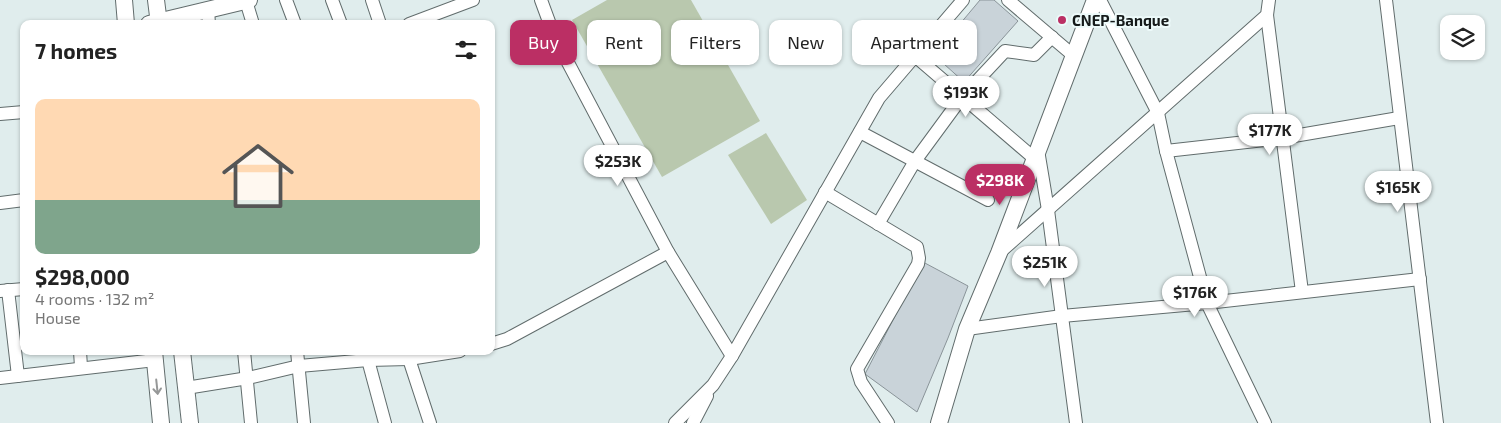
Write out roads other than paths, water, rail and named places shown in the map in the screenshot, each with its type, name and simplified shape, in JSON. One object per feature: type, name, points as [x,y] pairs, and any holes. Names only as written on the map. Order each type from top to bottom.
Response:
[{"type":"main road","points":[[124,0],[126,20]]},
{"type":"main road","points":[[155,20],[156,0]]},
{"type":"main road","points":[[182,20],[209,17],[248,0]]},
{"type":"main road","points":[[939,423],[967,329],[999,253],[1096,0]]},
{"type":"main road","points":[[182,355],[190,423]]},
{"type":"main road","points":[[154,356],[161,423]]},
{"type":"street","points":[[248,0],[252,20]]},
{"type":"street","points":[[286,0],[294,20]]},
{"type":"street","points":[[332,0],[340,20]]},
{"type":"street","points":[[372,0],[379,20]]},
{"type":"street","points":[[418,20],[460,2],[473,0]]},
{"type":"street","points":[[541,0],[555,38],[668,252],[732,356]]},
{"type":"street","points":[[946,20],[963,0]]},
{"type":"street","points":[[1008,0],[1074,56]]},
{"type":"street","points":[[1100,0],[1158,113],[1166,151],[1208,303],[1265,423]]},
{"type":"street","points":[[1269,0],[1267,15],[1302,292]]},
{"type":"street","points":[[1386,0],[1437,423]]},
{"type":"street","points":[[999,253],[1267,15]]},
{"type":"street","points":[[878,224],[914,161],[962,97],[1005,51],[1034,55],[1052,37]]},
{"type":"street","points":[[693,423],[713,385],[732,356],[879,98],[907,65]]},
{"type":"street","points":[[925,65],[962,97],[1037,154],[1048,210],[1076,423]]},
{"type":"street","points":[[0,114],[20,112]]},
{"type":"street","points":[[1166,151],[1282,138],[1399,118]]},
{"type":"street","points":[[860,132],[988,200]]},
{"type":"street","points":[[825,192],[917,247],[919,253],[918,264],[857,369],[861,382],[888,423]]},
{"type":"street","points":[[0,203],[20,200]]},
{"type":"street","points":[[495,342],[507,338],[668,252]]},
{"type":"street","points":[[967,329],[1062,316],[1208,303],[1420,279]]},
{"type":"street","points":[[18,376],[4,290],[20,289]]},
{"type":"street","points":[[80,355],[81,367]]},
{"type":"street","points":[[245,355],[248,378],[250,423]]},
{"type":"street","points":[[298,355],[304,423]]},
{"type":"street","points":[[186,388],[248,378],[299,366],[368,360],[409,359],[434,355]]},
{"type":"street","points":[[0,378],[154,356]]},
{"type":"street","points":[[409,359],[430,423]]},
{"type":"street","points":[[368,360],[385,423]]},
{"type":"street","points":[[674,423],[713,385]]},
{"type":"place","name":"CNEP-Banque","points":[[1062,20]]}]
